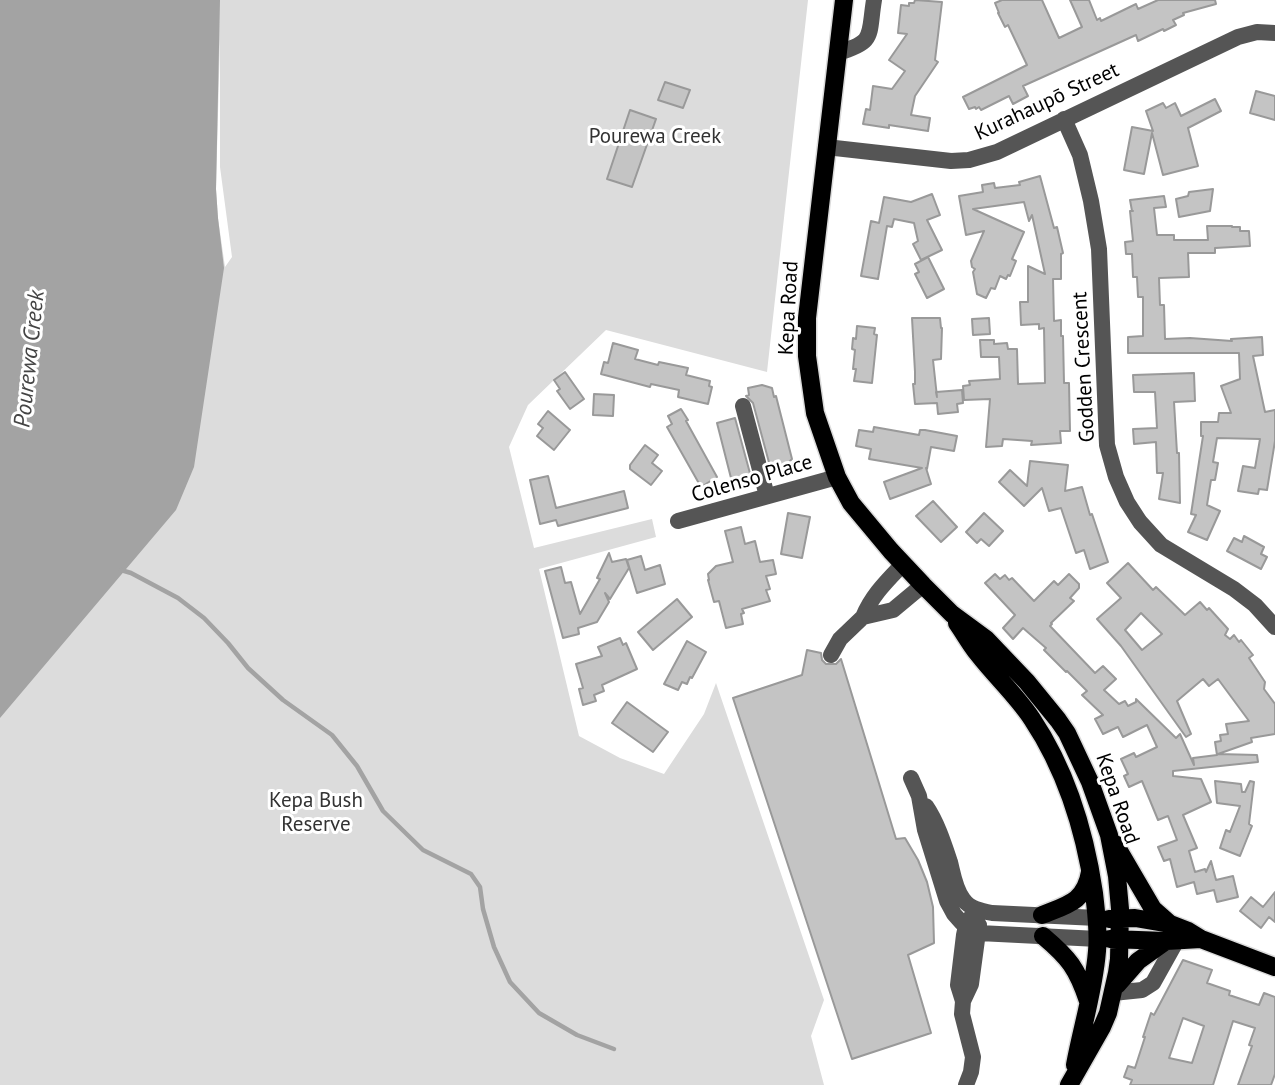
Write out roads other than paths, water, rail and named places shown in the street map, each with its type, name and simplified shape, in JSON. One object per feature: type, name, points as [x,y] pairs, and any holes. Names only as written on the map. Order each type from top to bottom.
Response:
[{"type":"main road","name":"Kepa Road","points":[[844,0],[807,318],[807,356],[816,412],[836,477],[851,503],[923,585],[952,614],[986,639],[1021,675],[1067,733],[1090,782],[1109,835],[1116,876],[1120,919],[1119,959],[1108,1013],[1071,1082]]},
{"type":"main road","name":"Kepa Road","points":[[952,614],[976,652],[1018,700],[1042,736],[1065,783],[1084,839],[1091,871],[1098,939],[1089,1005],[1071,1082]]},
{"type":"main road","points":[[1109,835],[1171,935]]},
{"type":"main road","points":[[1042,915],[1077,900],[1088,885],[1091,871]]},
{"type":"main road","points":[[1097,919],[1135,918],[1171,935]]},
{"type":"main road","points":[[1098,939],[1171,935],[1188,931],[1201,939],[1275,967]]},
{"type":"main road","points":[[1114,990],[1138,961],[1171,935]]},
{"type":"main road","points":[[1042,936],[1067,957],[1082,983],[1089,1005]]},
{"type":"street","points":[[837,53],[856,48],[869,36],[874,0]]},
{"type":"street","name":"Kurahaupō Street","points":[[826,147],[960,161],[997,152],[1238,37],[1256,32],[1275,33]]},
{"type":"street","name":"Godden Crescent","points":[[1064,119],[1080,155],[1096,224],[1107,445],[1116,477],[1134,514],[1161,545],[1243,595],[1275,627]]},
{"type":"street","points":[[743,406],[767,496]]},
{"type":"street","name":"Colenso Place","points":[[678,521],[836,477]]},
{"type":"street","points":[[831,655],[840,639],[863,617],[881,586],[903,564]]},
{"type":"street","points":[[863,617],[893,610],[923,585]]},
{"type":"street","points":[[911,778],[946,850],[962,898],[978,911],[1097,919]]},
{"type":"street","points":[[919,796],[925,830],[947,901],[954,914],[972,930],[1098,939]]},
{"type":"street","points":[[966,1085],[973,1057],[963,1023],[963,1001],[958,985],[972,930],[969,919],[978,911]]},
{"type":"street","points":[[1114,990],[1142,990],[1153,983],[1171,935]]},
{"type":"water","name":"Pourewa Creek","points":[[0,0],[220,0],[216,189],[224,268],[194,467],[176,510],[0,718]]},
{"type":"waterway","points":[[121,570],[178,598],[204,618],[248,668],[283,700],[332,735],[357,766],[383,811],[423,850],[471,874],[480,887],[494,947],[510,982],[539,1013],[577,1035],[614,1049]]},
{"type":"park label","name":"Kepa Bush Reserve","points":[[316,813]]}]
